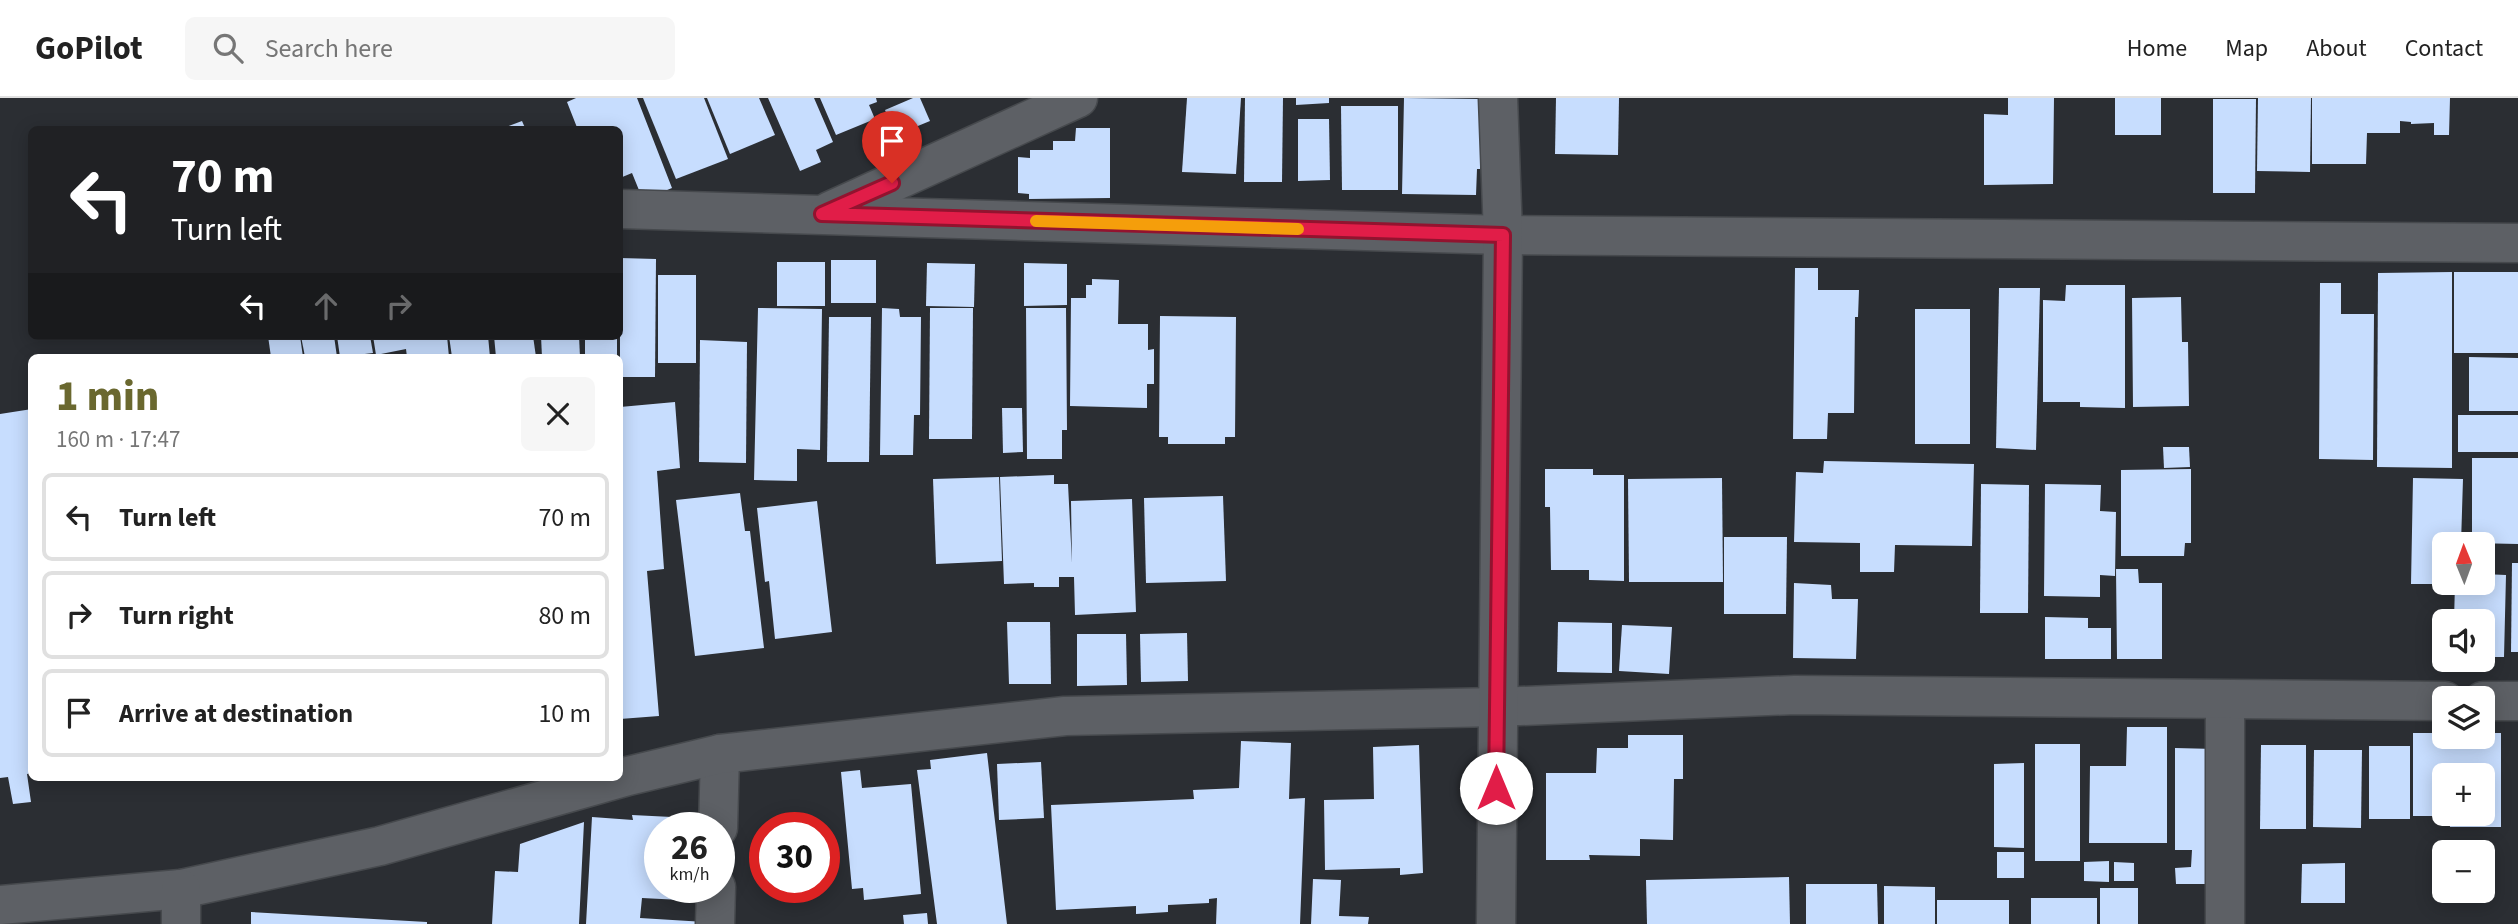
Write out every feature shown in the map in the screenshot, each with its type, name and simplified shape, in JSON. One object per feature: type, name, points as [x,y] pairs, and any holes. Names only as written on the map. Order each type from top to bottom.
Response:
[{"type":"street","points":[[822,214],[1078,98]]},
{"type":"street","points":[[1496,924],[1503,235],[1498,98]]},
{"type":"street","points":[[623,209],[1503,235],[2518,243]]},
{"type":"street","points":[[623,777],[720,754],[1065,716],[1497,707],[1795,695],[2432,701]]},
{"type":"street","points":[[2225,700],[2225,924]]},
{"type":"street","points":[[2495,701],[2518,701]]},
{"type":"street","points":[[718,812],[720,754]]},
{"type":"street","points":[[0,905],[181,907],[380,845],[610,781]]},
{"type":"street","points":[[715,924],[716,903]]},
{"type":"building","points":[[576,98],[637,98],[672,188],[643,200],[632,173],[623,177],[623,126],[576,126],[567,102]]},
{"type":"building","points":[[643,98],[704,98],[728,159],[676,179]]},
{"type":"building","points":[[707,98],[759,98],[775,135],[730,154]]},
{"type":"building","points":[[768,98],[814,98],[833,142],[816,150],[821,162],[800,171]]},
{"type":"building","points":[[820,98],[876,98],[877,102],[869,105],[875,119],[836,135]]},
{"type":"building","points":[[913,98],[920,98],[930,121],[896,135],[885,110]]},
{"type":"building","points":[[1187,98],[1241,98],[1236,174],[1182,172]]},
{"type":"building","points":[[1245,98],[1283,98],[1282,182],[1244,182]]},
{"type":"building","points":[[1296,98],[1329,98],[1329,103],[1296,105]]},
{"type":"building","points":[[1404,98],[1481,99],[1480,169],[1477,169],[1476,195],[1402,194]]},
{"type":"building","points":[[1556,98],[1619,98],[1618,155],[1555,154]]},
{"type":"building","points":[[2008,98],[2054,98],[2053,184],[1984,185],[1984,114],[2008,115]]},
{"type":"building","points":[[2115,98],[2161,98],[2161,135],[2115,135]]},
{"type":"building","points":[[2258,98],[2311,98],[2310,172],[2257,171]]},
{"type":"building","points":[[2312,98],[2450,98],[2449,135],[2434,135],[2434,123],[2411,124],[2400,121],[2400,133],[2367,133],[2366,164],[2312,164]]},
{"type":"building","points":[[2213,99],[2256,99],[2255,193],[2213,193]]},
{"type":"building","points":[[1341,106],[1398,106],[1398,190],[1342,190]]},
{"type":"building","points":[[1298,119],[1329,119],[1330,180],[1298,181]]},
{"type":"building","points":[[522,121],[524,126],[509,126]]},
{"type":"building","points":[[1076,128],[1110,128],[1110,198],[1029,199],[1029,194],[1018,193],[1018,157],[1030,158],[1030,150],[1053,150],[1053,141],[1075,141]]},
{"type":"building","points":[[623,258],[656,259],[655,377],[623,377],[623,354],[620,354],[620,340],[623,340]]},
{"type":"building","points":[[831,260],[876,260],[876,303],[831,303]]},
{"type":"building","points":[[777,262],[825,262],[825,306],[777,306]]},
{"type":"building","points":[[927,263],[975,264],[974,307],[926,306]]},
{"type":"building","points":[[1024,263],[1067,264],[1067,305],[1024,306]]},
{"type":"building","points":[[1795,268],[1818,268],[1818,290],[1859,290],[1858,317],[1855,317],[1854,413],[1828,413],[1827,439],[1793,439]]},
{"type":"building","points":[[2452,272],[2452,468],[2377,467],[2378,273]]},
{"type":"building","points":[[2454,272],[2518,272],[2518,353],[2454,353]]},
{"type":"building","points":[[658,275],[696,275],[696,363],[658,363]]},
{"type":"building","points":[[1092,279],[1119,280],[1118,324],[1148,324],[1148,350],[1154,349],[1154,384],[1147,384],[1147,408],[1070,406],[1071,298],[1086,298],[1086,285],[1092,285]]},
{"type":"building","points":[[2320,283],[2341,283],[2341,314],[2374,314],[2373,460],[2319,459]]},
{"type":"building","points":[[2066,285],[2125,285],[2125,408],[2080,407],[2080,402],[2043,402],[2043,300],[2065,301]]},
{"type":"building","points":[[1999,288],[2040,288],[2036,450],[1996,448]]},
{"type":"building","points":[[2181,297],[2182,342],[2188,342],[2189,406],[2133,407],[2132,298]]},
{"type":"building","points":[[758,308],[822,309],[820,450],[797,449],[797,481],[754,480]]},
{"type":"building","points":[[882,308],[899,309],[900,317],[921,317],[920,415],[914,415],[913,455],[880,455]]},
{"type":"building","points":[[930,308],[973,308],[972,439],[929,439]]},
{"type":"building","points":[[1026,308],[1066,308],[1067,430],[1062,430],[1062,459],[1027,459]]},
{"type":"building","points":[[1915,309],[1970,309],[1970,444],[1915,444]]},
{"type":"building","points":[[1160,316],[1236,317],[1235,437],[1225,437],[1225,444],[1168,444],[1168,437],[1159,437]]},
{"type":"building","points":[[829,317],[871,317],[869,462],[827,462]]},
{"type":"building","points":[[269,340],[301,340],[303,354],[271,354]]},
{"type":"building","points":[[302,340],[335,340],[337,354],[304,354]]},
{"type":"building","points":[[338,340],[371,340],[373,353],[340,354]]},
{"type":"building","points":[[374,340],[447,340],[449,354],[407,354],[406,349],[376,354]]},
{"type":"building","points":[[450,340],[488,340],[490,354],[452,354]]},
{"type":"building","points":[[494,340],[534,340],[536,354],[496,354]]},
{"type":"building","points":[[541,340],[579,340],[580,354],[542,354]]},
{"type":"building","points":[[585,340],[617,340],[617,354],[585,354]]},
{"type":"building","points":[[700,340],[747,342],[746,463],[699,462]]},
{"type":"building","points":[[2469,357],[2518,358],[2518,411],[2469,411]]},
{"type":"building","points":[[675,402],[680,468],[657,471],[664,569],[647,571],[659,716],[623,719],[623,407]]},
{"type":"building","points":[[1002,408],[1022,408],[1023,452],[1003,453]]},
{"type":"building","points":[[28,410],[27,774],[31,802],[13,804],[8,777],[0,778],[0,414]]},
{"type":"building","points":[[2458,415],[2518,415],[2518,452],[2458,452]]},
{"type":"building","points":[[2163,447],[2189,447],[2190,467],[2164,468]]},
{"type":"building","points":[[2472,458],[2518,458],[2518,544],[2496,544],[2496,532],[2472,532]]},
{"type":"building","points":[[1824,461],[1974,464],[1972,546],[1895,545],[1894,572],[1860,572],[1860,543],[1794,542],[1796,472],[1823,473]]},
{"type":"building","points":[[1545,469],[1593,469],[1593,475],[1624,475],[1624,581],[1589,580],[1589,570],[1551,570],[1550,507],[1545,507]]},
{"type":"building","points":[[2191,469],[2191,543],[2185,543],[2184,556],[2121,556],[2121,470]]},
{"type":"building","points":[[1054,475],[1054,484],[1068,484],[1072,563],[1071,501],[1132,499],[1136,612],[1075,615],[1074,577],[1059,577],[1059,587],[1034,587],[1034,583],[1004,584],[1000,477]]},
{"type":"building","points":[[999,477],[1002,561],[936,564],[933,479]]},
{"type":"building","points":[[1722,478],[1723,582],[1629,582],[1628,479]]},
{"type":"building","points":[[2413,478],[2463,479],[2461,532],[2432,532],[2432,584],[2411,584]]},
{"type":"building","points":[[1981,484],[2029,485],[2028,613],[1980,613]]},
{"type":"building","points":[[2045,484],[2101,485],[2100,511],[2116,512],[2115,576],[2100,575],[2100,597],[2044,596]]},
{"type":"building","points":[[740,493],[745,531],[750,531],[764,648],[695,656],[676,500]]},
{"type":"building","points":[[1223,496],[1226,581],[1146,583],[1144,498]]},
{"type":"building","points":[[817,501],[832,632],[775,639],[769,581],[765,582],[757,508]]},
{"type":"building","points":[[1724,537],[1787,537],[1786,614],[1724,614]]},
{"type":"building","points":[[2512,563],[2518,563],[2518,652],[2511,652]]},
{"type":"building","points":[[2116,569],[2138,569],[2139,583],[2162,583],[2162,659],[2117,659]]},
{"type":"building","points":[[2496,575],[2506,575],[2504,657],[2495,657],[2495,609],[2454,609],[2455,595],[2496,595]]},
{"type":"building","points":[[1794,583],[1831,585],[1832,599],[1858,599],[1856,659],[1793,658]]},
{"type":"building","points":[[2045,617],[2088,618],[2088,628],[2111,628],[2111,659],[2045,659]]},
{"type":"building","points":[[1007,622],[1050,622],[1051,684],[1009,684]]},
{"type":"building","points":[[1558,622],[1612,623],[1612,673],[1557,672]]},
{"type":"building","points":[[1622,625],[1672,627],[1669,674],[1619,671]]},
{"type":"building","points":[[1187,633],[1188,681],[1141,682],[1140,634]]},
{"type":"building","points":[[1077,634],[1126,634],[1127,685],[1077,686]]},
{"type":"building","points":[[2127,727],[2167,727],[2167,843],[2089,843],[2090,766],[2126,766]]},
{"type":"building","points":[[2413,733],[2432,733],[2432,749],[2495,749],[2495,733],[2501,733],[2501,827],[2450,827],[2495,826],[2495,763],[2432,763],[2432,816],[2413,816]]},
{"type":"building","points":[[1628,735],[1683,735],[1683,779],[1674,779],[1673,840],[1640,839],[1640,856],[1589,855],[1590,860],[1546,860],[1546,773],[1596,773],[1597,748],[1628,748]]},
{"type":"building","points":[[1241,741],[1291,743],[1289,799],[1305,798],[1300,924],[1216,924],[1217,898],[1209,899],[1209,903],[1168,905],[1168,912],[1136,914],[1136,906],[1056,910],[1051,805],[1194,799],[1193,790],[1239,788]]},
{"type":"building","points":[[2035,744],[2080,744],[2080,861],[2035,861]]},
{"type":"building","points":[[1419,745],[1423,873],[1400,875],[1400,868],[1325,870],[1324,800],[1374,799],[1373,747]]},
{"type":"building","points":[[2261,745],[2306,745],[2306,829],[2260,829]]},
{"type":"building","points":[[2369,746],[2410,746],[2410,819],[2369,819]]},
{"type":"building","points":[[2175,748],[2215,749],[2214,884],[2176,884],[2175,868],[2191,867],[2192,850],[2175,850]]},
{"type":"building","points":[[2314,750],[2362,750],[2361,828],[2313,827]]},
{"type":"building","points":[[987,753],[1007,924],[937,924],[917,770],[931,769],[930,760]]},
{"type":"building","points":[[1041,762],[1044,818],[999,820],[997,764]]},
{"type":"building","points":[[2024,763],[2024,848],[1994,847],[1994,764]]},
{"type":"building","points":[[860,770],[862,788],[911,784],[921,894],[864,900],[863,888],[852,889],[841,772]]},
{"type":"building","points":[[632,815],[644,816],[644,898],[640,918],[705,924],[586,924],[592,817],[633,820]]},
{"type":"building","points":[[584,822],[579,924],[492,924],[495,871],[518,872],[520,844]]},
{"type":"building","points":[[1997,852],[2024,852],[2024,878],[1997,878]]},
{"type":"building","points":[[2109,861],[2109,882],[2084,881],[2084,862]]},
{"type":"building","points":[[2114,862],[2134,863],[2134,881],[2114,881]]},
{"type":"building","points":[[2345,863],[2345,903],[2301,903],[2302,864]]},
{"type":"building","points":[[1789,877],[1790,924],[1647,924],[1646,880]]},
{"type":"building","points":[[1313,879],[1341,880],[1339,916],[1369,917],[1368,924],[1311,924]]},
{"type":"building","points":[[1806,884],[1877,884],[1878,924],[1806,924]]},
{"type":"building","points":[[1884,886],[1935,887],[1935,924],[1884,924]]},
{"type":"building","points":[[2100,888],[2138,888],[2138,924],[2100,924]]},
{"type":"building","points":[[2031,898],[2097,898],[2097,924],[2031,924]]},
{"type":"building","points":[[1937,900],[2009,900],[2009,924],[1937,924]]},
{"type":"building","points":[[251,912],[427,922],[427,924],[251,924]]},
{"type":"building","points":[[927,913],[928,924],[904,924],[903,915]]},
{"type":"slow traffic","points":[[1036,221],[1298,229]]},
{"type":"route","points":[[892,183],[822,214],[1503,235],[1496,788]]}]
